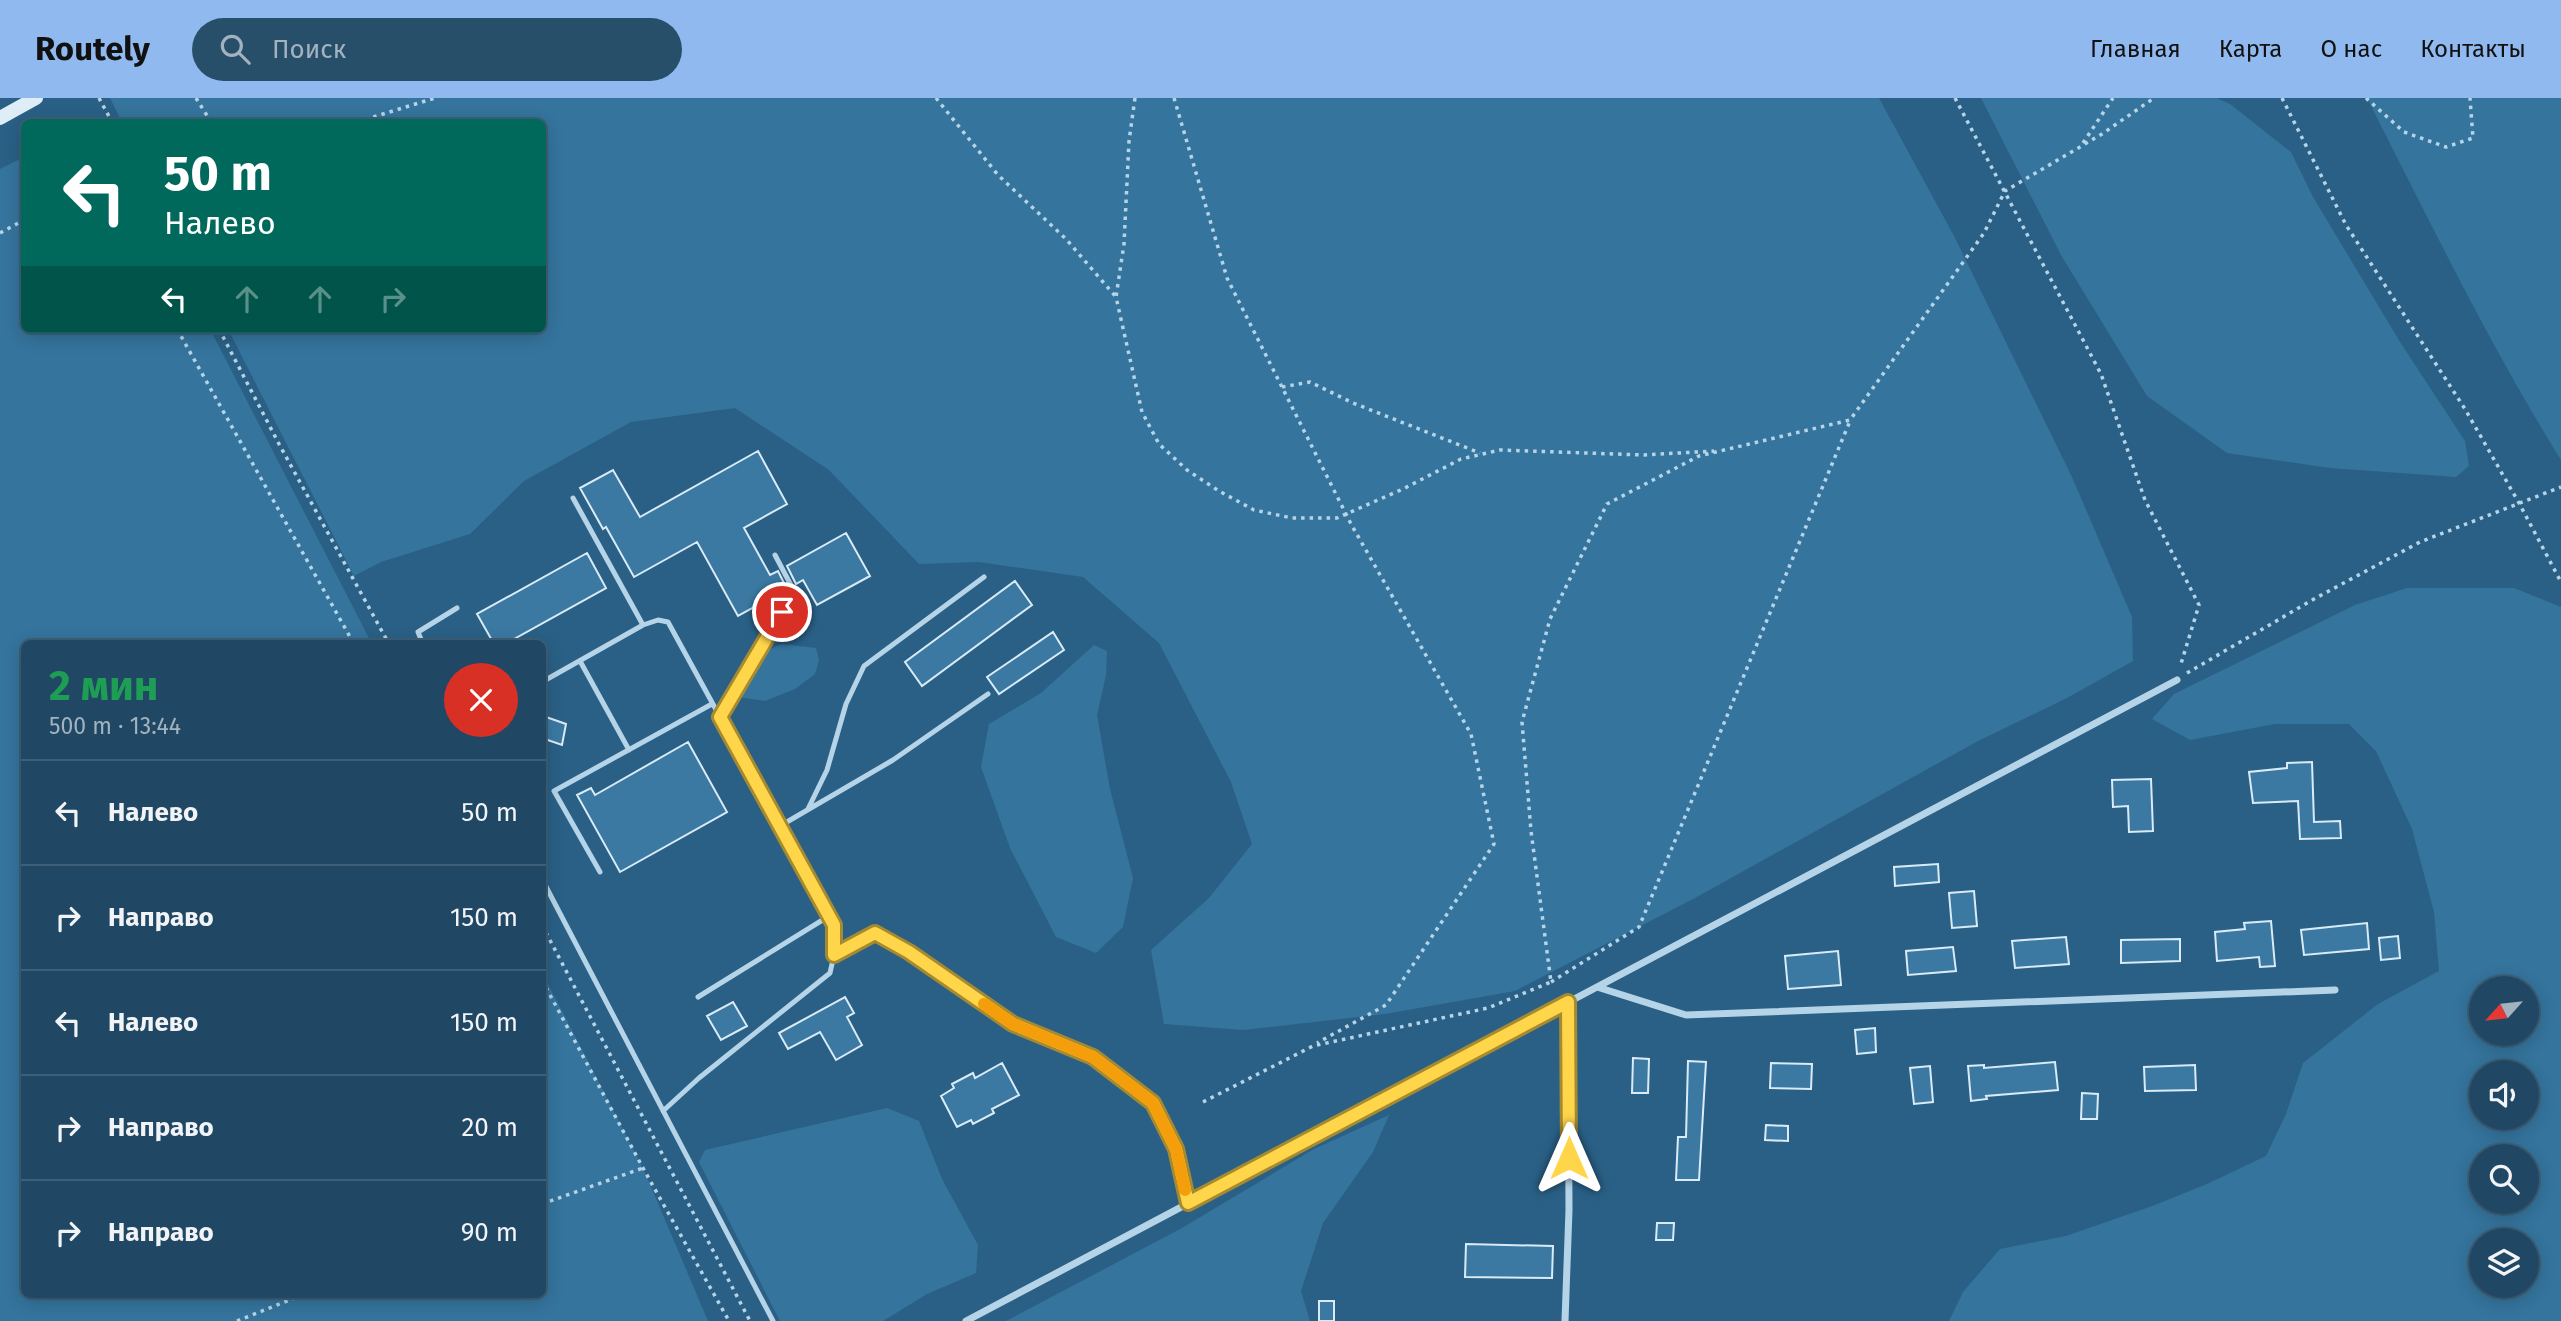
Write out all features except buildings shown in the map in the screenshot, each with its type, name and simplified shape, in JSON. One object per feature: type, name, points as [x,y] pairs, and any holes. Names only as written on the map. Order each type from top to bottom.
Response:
[{"type":"street","points":[[0,118],[36,98]]},
{"type":"street","points":[[966,1321],[2177,680]]},
{"type":"street","points":[[1597,987],[1686,1015],[2336,990]]},
{"type":"street","points":[[1565,1321],[1569,1210],[1568,1002]]},
{"type":"lane","points":[[573,498],[643,625]]},
{"type":"lane","points":[[720,717],[794,591],[775,555]]},
{"type":"lane","points":[[808,809],[827,770],[846,704],[864,666],[984,577]]},
{"type":"lane","points":[[421,640],[418,632],[457,608]]},
{"type":"lane","points":[[546,680],[643,625],[658,620],[668,622],[834,925],[834,955],[830,973],[699,1078],[663,1111]]},
{"type":"lane","points":[[580,661],[629,750]]},
{"type":"lane","points":[[780,826],[893,760],[988,694]]},
{"type":"lane","points":[[600,872],[554,792],[712,704]]},
{"type":"lane","points":[[546,887],[773,1321]]},
{"type":"lane","points":[[698,997],[829,916]]},
{"type":"lane","points":[[834,955],[875,933],[909,952],[1013,1024],[1093,1057],[1153,1103],[1176,1149],[1188,1203]]},
{"type":"path","points":[[99,98],[110,119]]},
{"type":"path","points":[[196,98],[209,119]]},
{"type":"path","points":[[367,119],[435,98]]},
{"type":"path","points":[[936,98],[998,175],[1066,239],[1116,297]]},
{"type":"path","points":[[1135,98],[1129,141],[1124,244],[1116,297],[1142,412],[1159,444],[1187,470],[1254,510],[1292,518],[1337,518],[1403,489],[1461,459],[1500,450],[1644,455],[1724,450]]},
{"type":"path","points":[[1174,98],[1227,278],[1346,514],[1471,734],[1494,844],[1386,1005],[1203,1102]]},
{"type":"path","points":[[1955,98],[2101,374],[2145,500],[2199,605],[2177,680]]},
{"type":"path","points":[[2081,147],[2113,98]]},
{"type":"path","points":[[1313,1046],[1488,1008],[1550,982],[1639,927],[1850,420],[1984,233],[2005,191],[2081,147],[2154,98]]},
{"type":"path","points":[[2283,98],[2346,225],[2465,409],[2561,582]]},
{"type":"path","points":[[2366,98],[2404,132],[2446,147],[2473,138],[2470,98]]},
{"type":"path","points":[[0,233],[21,222]]},
{"type":"path","points":[[179,333],[352,640]]},
{"type":"path","points":[[221,333],[387,640]]},
{"type":"path","points":[[1282,387],[1310,382],[1353,403],[1482,454]]},
{"type":"path","points":[[1550,982],[1531,831],[1522,722],[1550,619],[1607,504],[1699,456],[1850,420]]},
{"type":"path","points":[[2177,680],[2314,599],[2420,542],[2561,487]]},
{"type":"path","points":[[546,933],[750,1321]]},
{"type":"path","points":[[546,987],[729,1321]]},
{"type":"path","points":[[546,1203],[643,1168]]},
{"type":"path","points":[[237,1321],[294,1298]]},
{"type":"shaded area","points":[[110,98],[1879,98],[1954,236],[2072,477],[2132,617],[2133,661],[2067,698],[1978,741],[1695,898],[1515,991],[1385,1014],[1243,1030],[1164,1024],[1151,950],[1209,898],[1252,844],[1231,782],[1159,643],[1083,577],[979,562],[919,564],[829,470],[735,408],[631,422],[524,481],[470,534],[381,562],[354,576],[230,333],[546,333],[546,119],[120,119]]},
{"type":"shaded area","points":[[1981,98],[2217,98],[2230,104],[2291,152],[2313,197],[2400,342],[2465,441],[2469,466],[2456,477],[2330,468],[2227,453],[2147,396],[2061,255]]},
{"type":"shaded area","points":[[2367,98],[2561,98],[2561,460],[2484,327]]},
{"type":"shaded area","points":[[21,158],[21,333],[212,333],[370,640],[21,640],[21,1298],[546,1298],[546,980],[643,1168],[708,1321],[0,1321],[0,169]]},
{"type":"shaded area","points":[[2407,588],[2514,588],[2561,607],[2561,1321],[1949,1321],[1963,1292],[2000,1249],[2066,1236],[2155,1205],[2266,1156],[2286,1114],[2303,1063],[2378,1004],[2439,971],[2434,912],[2412,829],[2376,751],[2349,724],[2275,724],[2190,740],[2152,719],[2174,694],[2355,605]]},
{"type":"shaded area","points":[[781,644],[816,648],[819,660],[815,674],[795,689],[765,701],[737,697],[741,663]]},
{"type":"shaded area","points":[[1094,645],[1107,651],[1106,675],[1097,715],[1110,789],[1133,878],[1123,927],[1096,953],[1056,937],[1010,848],[981,767],[989,724],[1041,693]]},
{"type":"shaded area","points":[[887,1108],[919,1121],[942,1179],[978,1245],[976,1273],[927,1294],[883,1321],[780,1321],[699,1162],[705,1150]]},
{"type":"shaded area","points":[[1389,1115],[1373,1152],[1323,1223],[1301,1291],[1310,1321],[1006,1321],[1182,1228],[1314,1149]]},
{"type":"slow traffic","points":[[984,1004],[1013,1024],[1093,1057],[1153,1103],[1176,1149],[1185,1190]]},
{"type":"route","points":[[782,612],[720,717],[834,925],[834,955],[875,933],[909,952],[1013,1024],[1093,1057],[1153,1103],[1176,1149],[1188,1203],[1568,1002],[1569,1158]]}]
